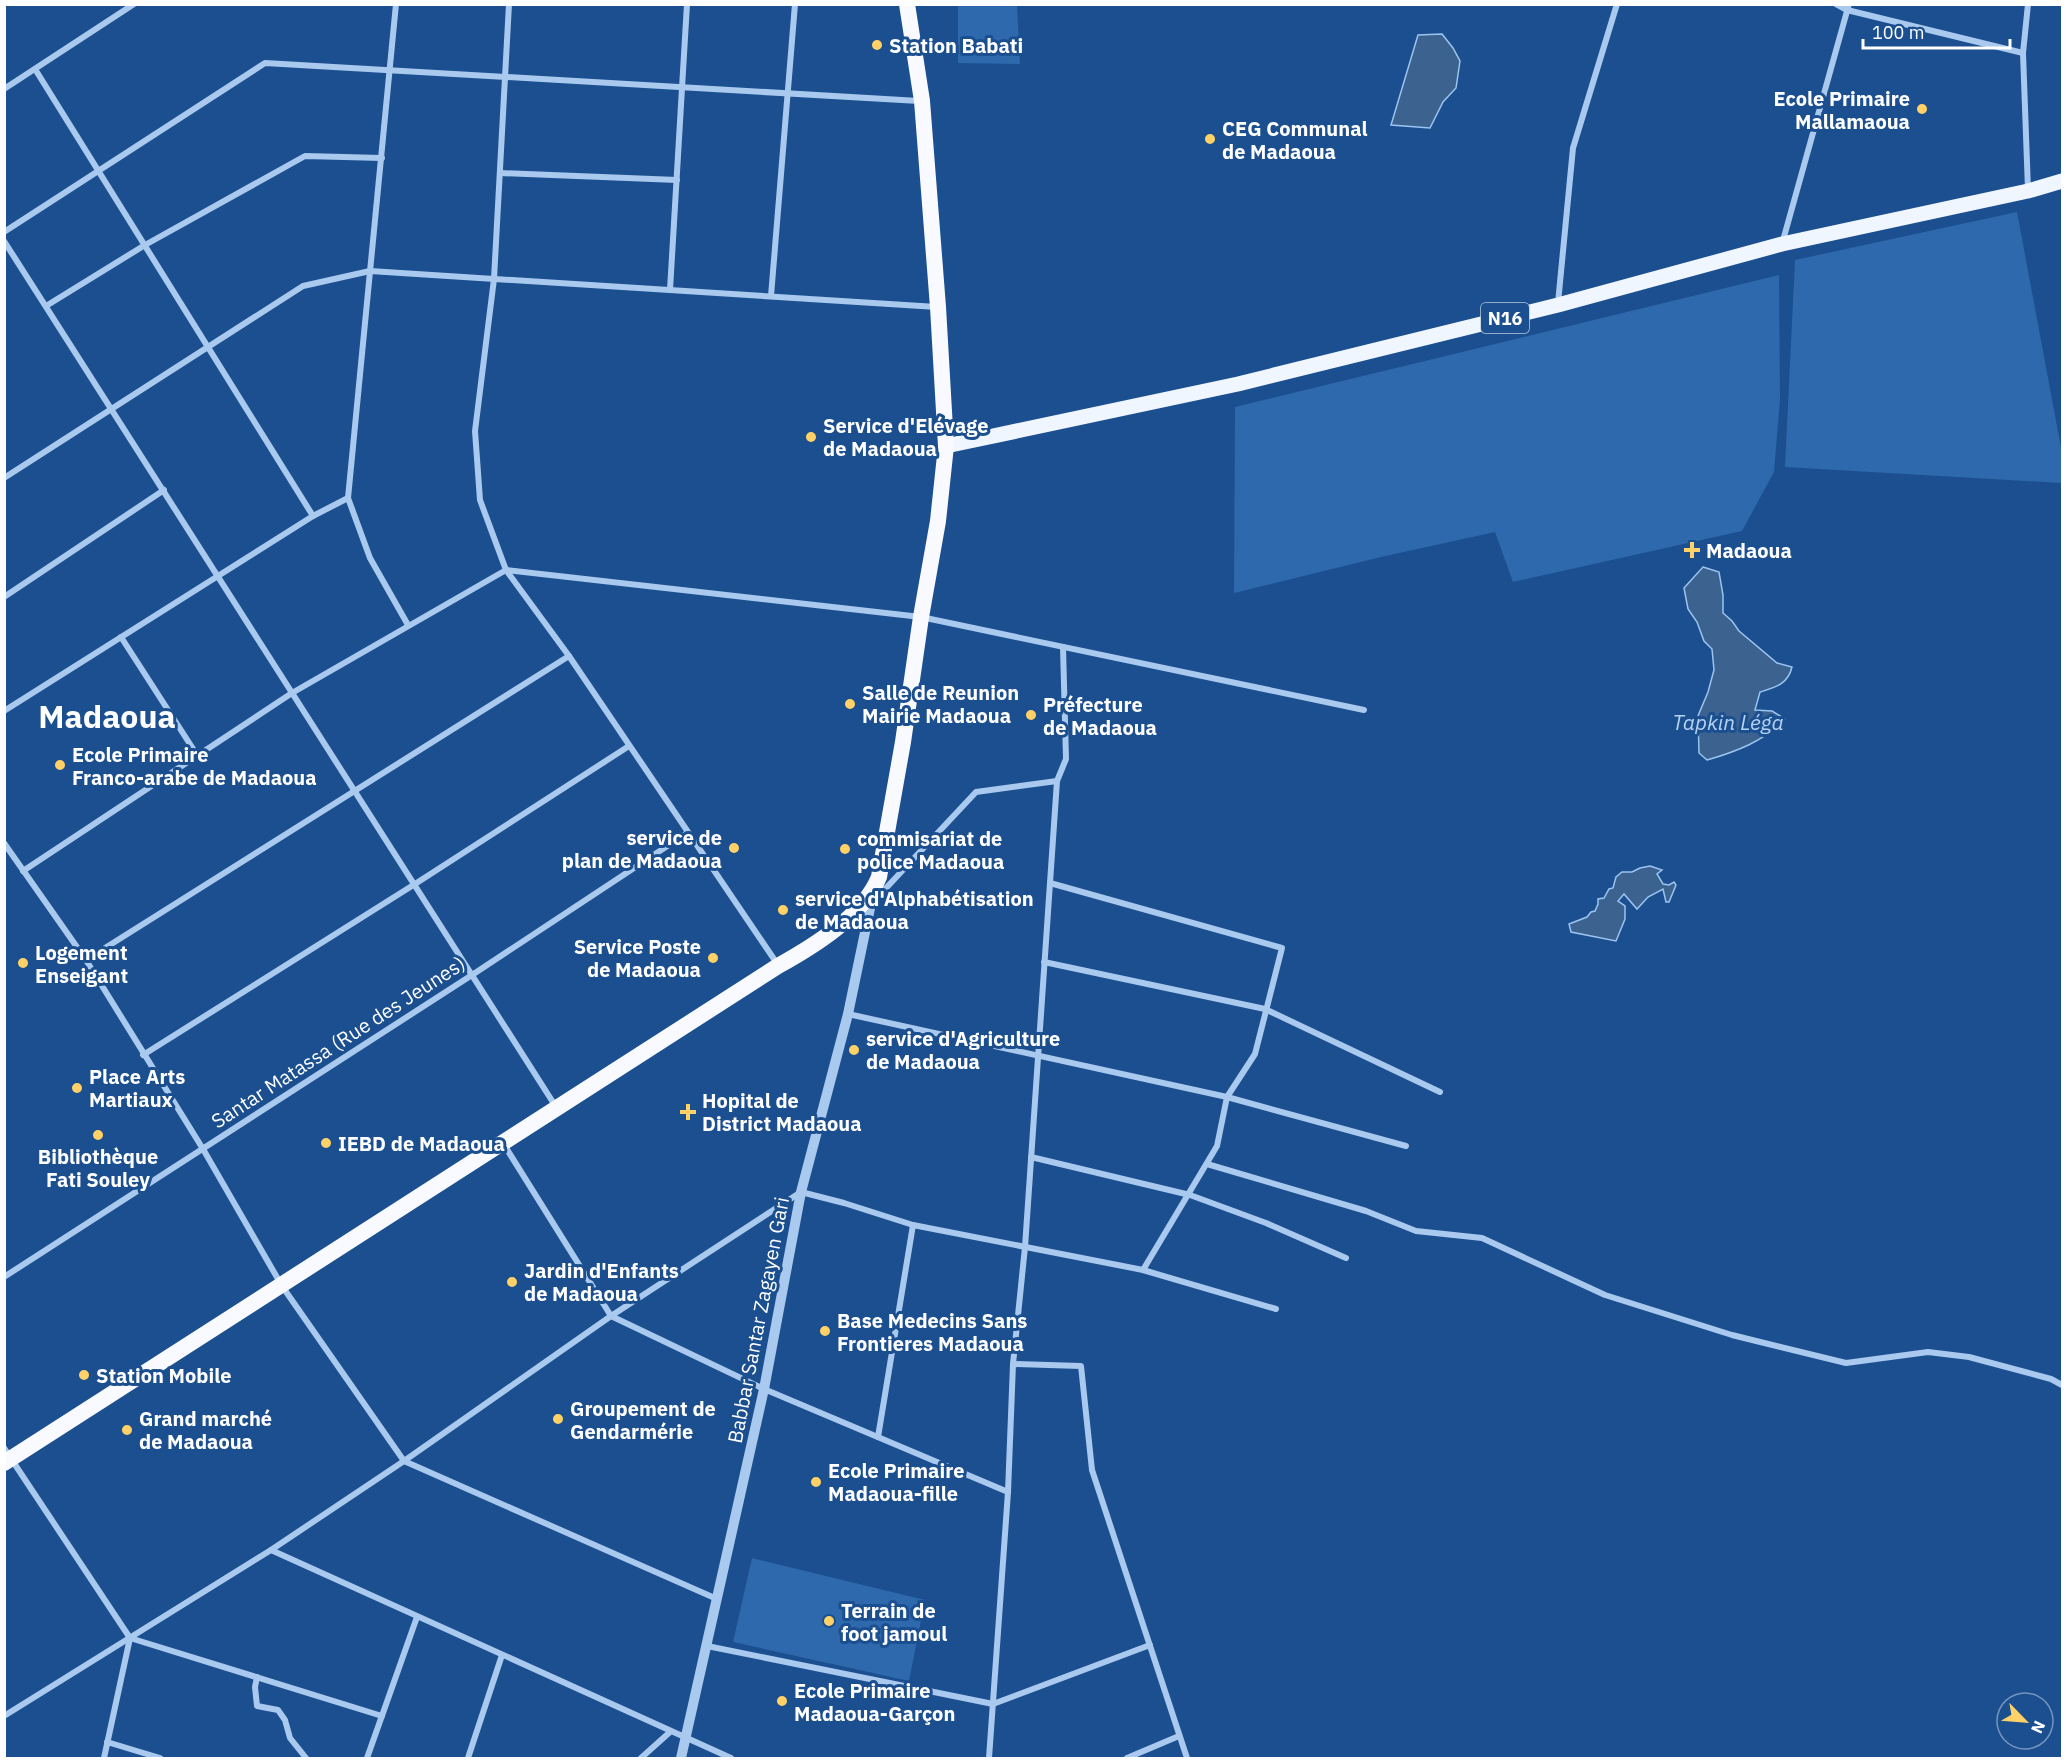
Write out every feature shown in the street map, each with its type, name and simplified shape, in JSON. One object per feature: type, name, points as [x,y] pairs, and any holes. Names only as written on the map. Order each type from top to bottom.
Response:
[{"type":"highway","points":[[7,1457],[282,1286],[778,966],[814,946],[873,896],[879,877],[903,742],[938,521],[946,447],[922,101],[907,4]]},
{"type":"main road","name":"N16","points":[[946,447],[1238,384],[1558,305],[1782,244],[2028,191],[2062,181]]},
{"type":"street","points":[[4,89],[125,7],[134,4]]},
{"type":"street","points":[[396,4],[348,498],[370,558],[408,625]]},
{"type":"street","points":[[509,4],[494,279],[475,431],[480,500],[506,570],[569,656],[778,966]]},
{"type":"street","points":[[670,290],[687,4]]},
{"type":"street","points":[[771,296],[795,4]]},
{"type":"street","points":[[1558,305],[1574,148],[1617,4]]},
{"type":"street","points":[[1836,4],[2023,53]]},
{"type":"street","points":[[2028,4],[2023,53],[2028,191]]},
{"type":"street","points":[[1782,244],[1848,7]]},
{"type":"street","points":[[4,232],[265,63],[922,101]]},
{"type":"street","points":[[35,69],[313,516]]},
{"type":"street","points":[[46,306],[145,245],[305,156],[382,158]]},
{"type":"street","points":[[500,173],[676,180]]},
{"type":"street","points":[[4,241],[556,1108]]},
{"type":"street","points":[[4,478],[303,286],[370,271],[938,307]]},
{"type":"street","points":[[4,597],[164,490]]},
{"type":"street","points":[[4,711],[313,516],[348,498]]},
{"type":"street","points":[[22,871],[292,693],[506,570],[921,617],[1364,710]]},
{"type":"street","points":[[121,637],[197,754]]},
{"type":"street","points":[[989,1758],[1008,1492],[1012,1364],[1024,1247],[1057,781],[1066,759],[1063,647]]},
{"type":"street","points":[[86,960],[569,656]]},
{"type":"street","points":[[143,1054],[415,884],[629,746]]},
{"type":"street","points":[[873,896],[976,792],[1057,781]]},
{"type":"street","name":"Santar Matassa (Rue des Jeunes)","points":[[4,1277],[472,975],[687,832]]},
{"type":"street","points":[[4,843],[86,960],[203,1149],[282,1286],[404,1461],[717,1599]]},
{"type":"street","points":[[1050,883],[1282,948],[1255,1053],[1227,1097],[1217,1146],[1190,1195],[1143,1270]]},
{"type":"street","name":"Babbar Santar Zagayen Gari","points":[[681,1758],[764,1389],[801,1192],[848,1014],[873,896]]},
{"type":"street","points":[[1044,962],[1265,1009],[1440,1092]]},
{"type":"street","points":[[848,1014],[1227,1097],[1407,1146]]},
{"type":"street","points":[[503,1143],[610,1316],[764,1389],[1008,1492]]},
{"type":"street","points":[[1031,1156],[1190,1195],[1266,1223],[1346,1258]]},
{"type":"street","points":[[1207,1164],[1366,1211],[1416,1231],[1482,1238],[1605,1295],[1731,1335],[1846,1364],[1928,1352],[1969,1357],[2050,1379],[2062,1385]]},
{"type":"street","points":[[4,1716],[271,1550],[404,1461],[610,1316],[801,1192],[913,1225],[1143,1270],[1276,1309]]},
{"type":"street","points":[[878,1437],[913,1225]]},
{"type":"street","points":[[1012,1364],[1081,1366],[1092,1470],[1187,1758]]},
{"type":"street","points":[[7,1457],[130,1638],[382,1716]]},
{"type":"street","points":[[271,1550],[731,1758]]},
{"type":"street","points":[[367,1758],[417,1617]]},
{"type":"street","points":[[104,1758],[130,1638]]},
{"type":"street","points":[[707,1646],[993,1704],[1150,1645]]},
{"type":"street","points":[[468,1758],[502,1655]]},
{"type":"street","points":[[257,1677],[255,1687],[257,1706],[278,1710],[285,1720],[290,1738],[306,1758]]},
{"type":"street","points":[[641,1758],[670,1732]]},
{"type":"street","points":[[1127,1758],[1179,1736]]},
{"type":"street","points":[[107,1742],[160,1758]]},
{"type":"shaded area","points":[[958,5],[1017,5],[1020,64],[958,63]]},
{"type":"shaded area","points":[[2017,212],[2062,453],[2062,483],[1785,467],[1795,260]]},
{"type":"shaded area","points":[[1779,275],[1780,400],[1774,472],[1742,531],[1513,582],[1495,532],[1234,593],[1235,407]]},
{"type":"shaded area","name":"Terrain de foot jamoul","points":[[752,1558],[925,1600],[909,1681],[733,1642]]},
{"type":"water","points":[[1442,34],[1460,61],[1456,88],[1443,102],[1430,128],[1391,125],[1418,35]]},
{"type":"water","name":"Tapkin Léga","points":[[1703,567],[1719,572],[1723,613],[1739,631],[1777,663],[1792,667],[1784,681],[1760,692],[1755,710],[1772,711],[1785,719],[1759,740],[1707,760],[1699,753],[1698,716],[1714,670],[1712,649],[1704,641],[1697,622],[1688,609],[1684,588]]},
{"type":"water","points":[[1650,866],[1662,870],[1657,874],[1663,884],[1669,885],[1674,882],[1676,885],[1669,902],[1666,902],[1663,889],[1648,897],[1637,909],[1624,894],[1618,901],[1625,906],[1625,919],[1616,941],[1571,932],[1569,924],[1595,911],[1598,899],[1604,898],[1609,889],[1613,888],[1616,877],[1622,872],[1632,872]]},
{"type":"place","name":"Station Babati","points":[[877,45]]},
{"type":"place","name":"Ecole Primaire Mallamaoua","points":[[1922,109]]},
{"type":"place","name":"CEG Communal de Madaoua","points":[[1210,139]]},
{"type":"place","name":"Service d'Elévage de Madaoua","points":[[811,437]]},
{"type":"place","name":"Madaoua","points":[[1692,550]]},
{"type":"place","name":"Salle de Reunion Mairie Madaoua","points":[[850,704]]},
{"type":"place","name":"Préfecture de Madaoua","points":[[1031,715]]},
{"type":"place","name":"Ecole Primaire Franco-arabe de Madaoua","points":[[60,765]]},
{"type":"place","name":"service de plan de Madaoua","points":[[734,848]]},
{"type":"place","name":"commisariat de police Madaoua","points":[[845,849]]},
{"type":"place","name":"service d'Alphabétisation de Madaoua","points":[[783,910]]},
{"type":"place","name":"Service Poste de Madaoua","points":[[713,958]]},
{"type":"place","name":"Logement Enseigant","points":[[23,963]]},
{"type":"place","name":"service d'Agriculture de Madaoua","points":[[854,1050]]},
{"type":"place","name":"Place Arts Martiaux","points":[[77,1088]]},
{"type":"place","name":"Hopital de District Madaoua","points":[[688,1112]]},
{"type":"place","name":"Bibliothèque Fati Souley","points":[[98,1135]]},
{"type":"place","name":"IEBD de Madaoua","points":[[326,1143]]},
{"type":"place","name":"Jardin d'Enfants de Madaoua","points":[[512,1282]]},
{"type":"place","name":"Base Medecins Sans Frontieres Madaoua","points":[[825,1331]]},
{"type":"place","name":"Station Mobile","points":[[84,1375]]},
{"type":"place","name":"Groupement de Gendarmérie","points":[[558,1419]]},
{"type":"place","name":"Grand marché de Madaoua","points":[[127,1430]]},
{"type":"place","name":"Ecole Primaire Madaoua-fille","points":[[816,1482]]},
{"type":"place","name":"Terrain de foot jamoul","points":[[829,1621]]},
{"type":"place","name":"Ecole Primaire Madaoua-Garçon","points":[[782,1701]]},
{"type":"district","name":"Madaoua","points":[[107,716]]}]
